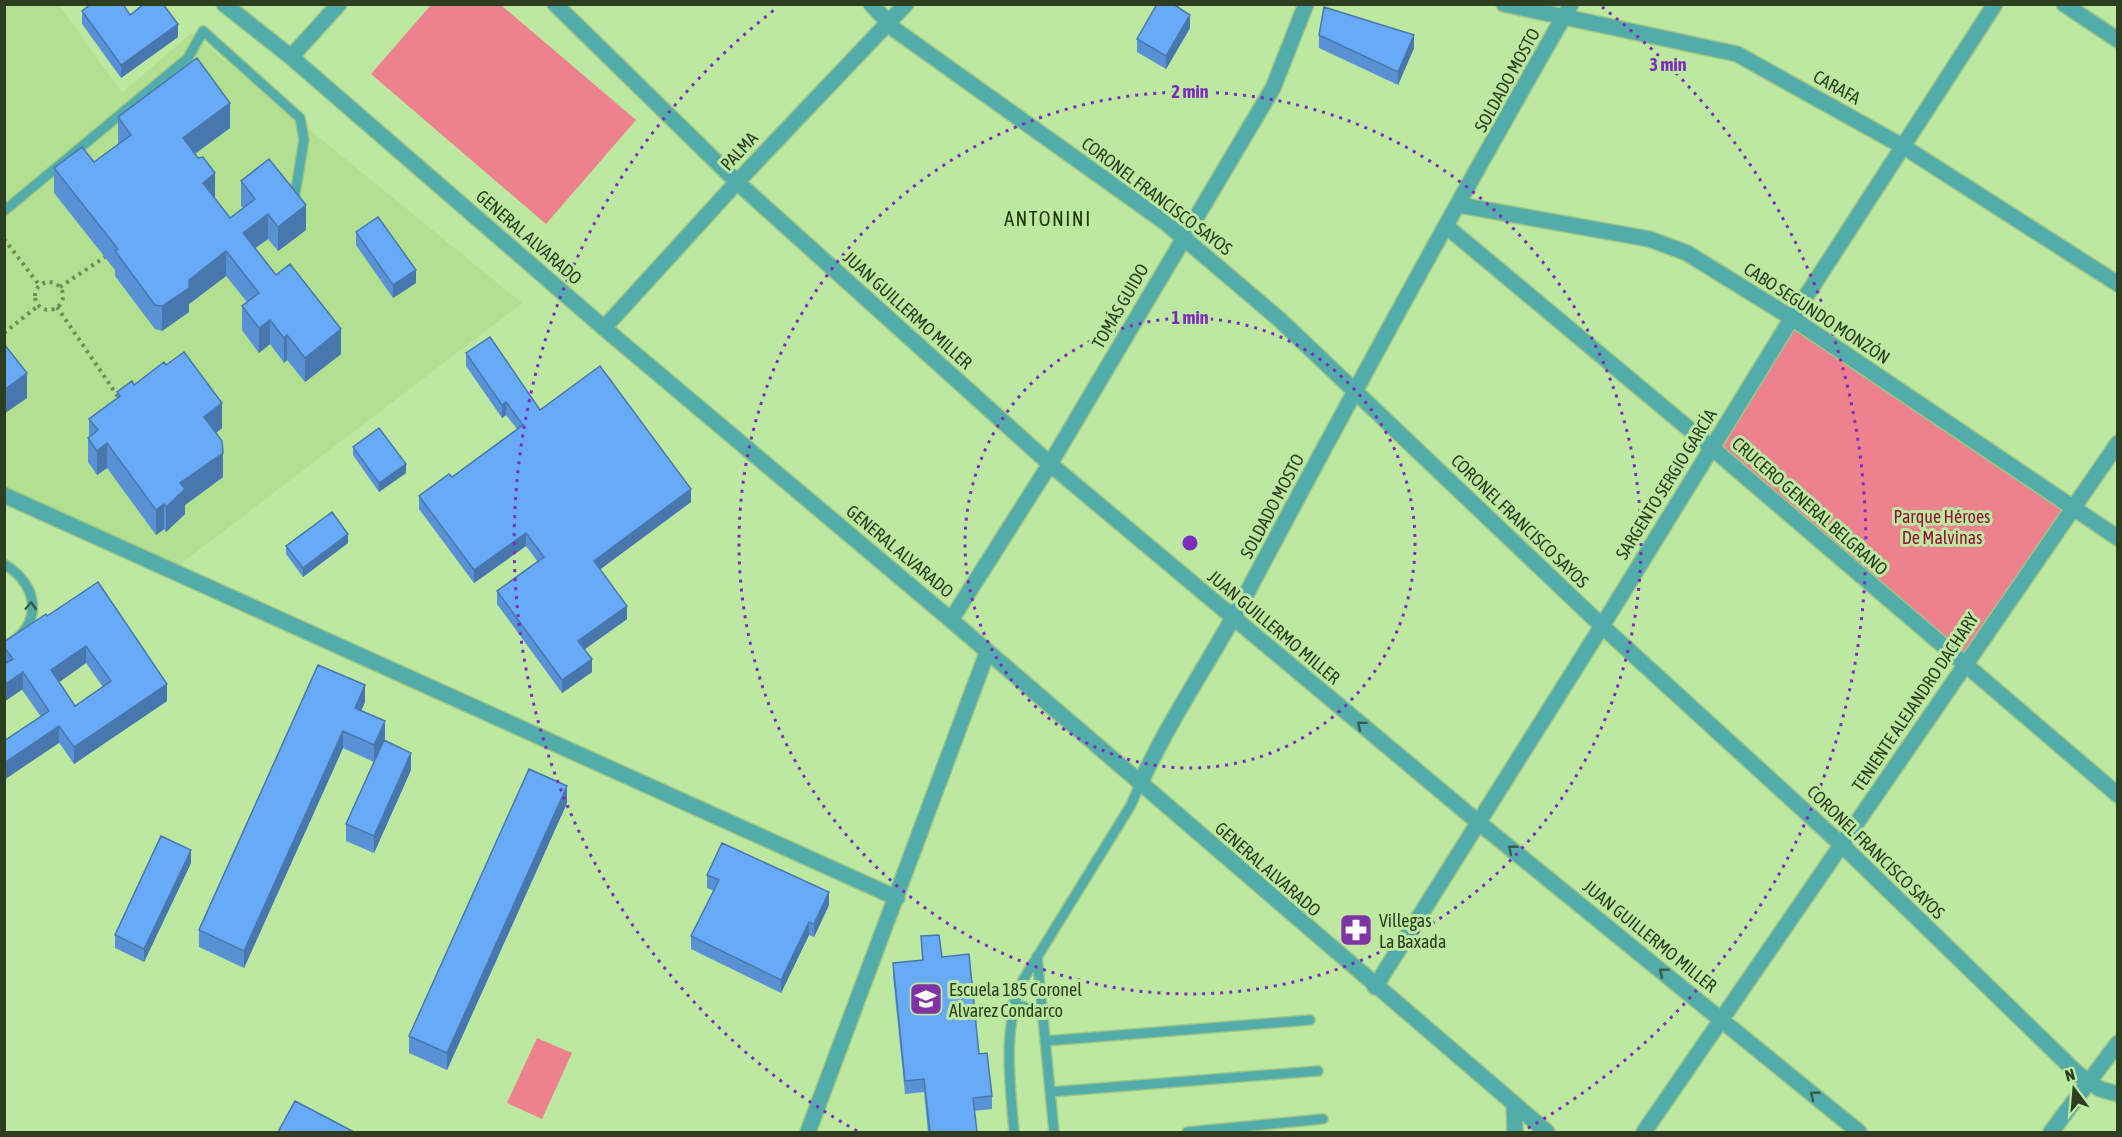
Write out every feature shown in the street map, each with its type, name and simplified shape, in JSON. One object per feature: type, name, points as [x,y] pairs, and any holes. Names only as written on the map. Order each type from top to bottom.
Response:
[{"type":"street","name":"GENERAL ALVARADO","points":[[224,4],[291,57],[604,328],[951,620],[1375,987],[1547,1132]]},
{"type":"street","points":[[291,57],[339,4]]},
{"type":"street","name":"JUAN GUILLERMO MILLER","points":[[555,4],[737,182],[1050,464],[1478,822],[1859,1132]]},
{"type":"street","name":"CORONEL FRANCISCO SAYOS","points":[[871,4],[887,22],[1183,237],[1279,319],[1602,626],[1843,846],[2089,1082],[2118,1094]]},
{"type":"street","name":"PALMA","points":[[604,328],[737,182],[906,4]]},
{"type":"street","name":"TOMÁS GUIDO","points":[[951,620],[1050,464],[1273,88],[1306,4]]},
{"type":"street","name":"CARAFA","points":[[1504,4],[1568,10],[1737,54],[1904,147],[2118,284]]},
{"type":"street","name":"SARGENTO SERGIO GARCÍA","points":[[1375,987],[1792,318],[1995,4]]},
{"type":"street","points":[[2064,4],[2118,40]]},
{"type":"street","name":"SOLDADO MOSTO","points":[[1140,784],[1152,758],[1233,619],[1355,390],[1568,10]]},
{"type":"street","name":"CABO SEGUNDO MONZÓN","points":[[1459,206],[1668,244],[1792,318],[2118,538]]},
{"type":"street","name":"CRUCERO GENERAL BELGRANO","points":[[1446,226],[1712,448],[2118,795]]},
{"type":"street","name":"TENIENTE ALEJANDRO DACHARY","points":[[1644,1132],[1843,846],[2072,506],[2118,443]]},
{"type":"street","points":[[4,495],[897,898]]},
{"type":"street","points":[[808,1132],[987,652]]},
{"type":"street","points":[[2051,1132],[2118,1043]]},
{"type":"street","points":[[1514,1105],[1515,1132]]},
{"type":"lane","points":[[4,211],[188,58],[202,32],[300,118],[304,140],[295,194]]},
{"type":"lane","points":[[4,564],[13,569],[34,600],[31,615],[22,634],[4,647]]},
{"type":"lane","name":"SOLDADO MOSTO","points":[[1014,1132],[1009,1066],[1013,1004],[1037,956],[1131,805],[1140,784]]},
{"type":"lane","points":[[1037,956],[1054,1132]]},
{"type":"lane","points":[[1013,1004],[1041,1011]]},
{"type":"lane","points":[[1045,1041],[1310,1020]]},
{"type":"lane","points":[[1050,1092],[1318,1071]]},
{"type":"lane","points":[[1186,1132],[1323,1119]]},
{"type":"path","points":[[4,240],[40,286]]},
{"type":"path","points":[[60,287],[105,257]]},
{"type":"path","points":[[52,283],[60,287],[62,300],[57,307],[48,310],[39,305],[35,294],[40,286],[52,283]]},
{"type":"path","points":[[4,333],[39,305]]},
{"type":"path","points":[[57,307],[120,400]]},
{"type":"shaded area","points":[[5,5],[59,5],[122,93],[191,33],[522,303],[178,566],[5,488]]},
{"type":"green space","points":[[431,5],[501,5],[636,120],[546,224],[371,74]]},
{"type":"green space","name":"Parque Héroes De Malvinas","points":[[1792,318],[2072,506],[1964,664],[1712,448]]},
{"type":"green space","points":[[537,1038],[572,1053],[542,1119],[507,1103]]},
{"type":"building","points":[[91,4],[123,4],[130,15],[144,4],[163,4],[178,24],[121,65],[82,11]]},
{"type":"building","points":[[1157,4],[1173,4],[1190,15],[1166,56],[1137,39]]},
{"type":"building","points":[[1324,7],[1414,35],[1398,72],[1319,35]]},
{"type":"building","points":[[197,58],[230,103],[183,138],[198,158],[203,157],[215,173],[203,183],[230,218],[255,199],[241,181],[269,159],[306,205],[278,227],[268,214],[243,233],[276,275],[290,264],[341,329],[305,358],[287,335],[284,338],[270,320],[259,328],[242,306],[259,293],[226,251],[189,280],[189,288],[162,306],[155,305],[115,251],[118,249],[54,168],[82,147],[94,162],[131,135],[118,117]]},
{"type":"building","points":[[378,217],[416,270],[393,285],[356,232]]},
{"type":"building","points":[[490,337],[540,410],[600,366],[691,489],[594,561],[627,606],[578,641],[592,659],[562,680],[497,591],[544,557],[526,533],[474,570],[419,496],[449,474],[452,477],[523,425],[506,402],[502,405],[466,353]]},
{"type":"building","points":[[4,344],[27,373],[4,390]]},
{"type":"building","points":[[184,352],[222,403],[204,417],[222,441],[223,453],[180,483],[185,489],[166,507],[164,504],[156,510],[107,443],[97,451],[88,438],[98,430],[89,419],[120,396],[117,392],[132,381],[134,385],[164,362],[166,365]]},
{"type":"building","points":[[379,428],[406,464],[379,483],[353,447]]},
{"type":"building","points":[[332,512],[348,534],[303,568],[286,546]]},
{"type":"building","points":[[98,582],[167,684],[74,747],[59,726],[4,763],[4,741],[49,711],[23,672],[4,685],[4,664],[13,659],[4,647],[4,642],[46,614],[47,616]],"holes":[[[86,646],[111,681],[75,706],[51,670]]]},
{"type":"building","points":[[318,665],[365,685],[355,708],[385,721],[374,745],[343,731],[244,951],[199,930]]},
{"type":"building","points":[[384,740],[411,753],[374,836],[346,824]]},
{"type":"building","points":[[529,769],[567,786],[447,1053],[409,1036]]},
{"type":"building","points":[[161,836],[191,850],[144,949],[115,935]]},
{"type":"building","points":[[722,843],[829,892],[814,924],[809,922],[781,980],[691,936],[719,880],[707,875]]},
{"type":"building","points":[[939,935],[942,957],[969,954],[979,1054],[987,1053],[992,1096],[973,1098],[977,1132],[930,1132],[924,1079],[905,1081],[893,963],[923,960],[921,936]]},
{"type":"building","points":[[295,1101],[354,1132],[278,1132]]},
{"type":"place","name":"Villegas La Baxada","points":[[1356,930]]},
{"type":"place","name":"Escuela 185 Coronel Alvarez Condarco","points":[[926,999]]},
{"type":"district","name":"ANTONINI","points":[[1048,218]]}]
